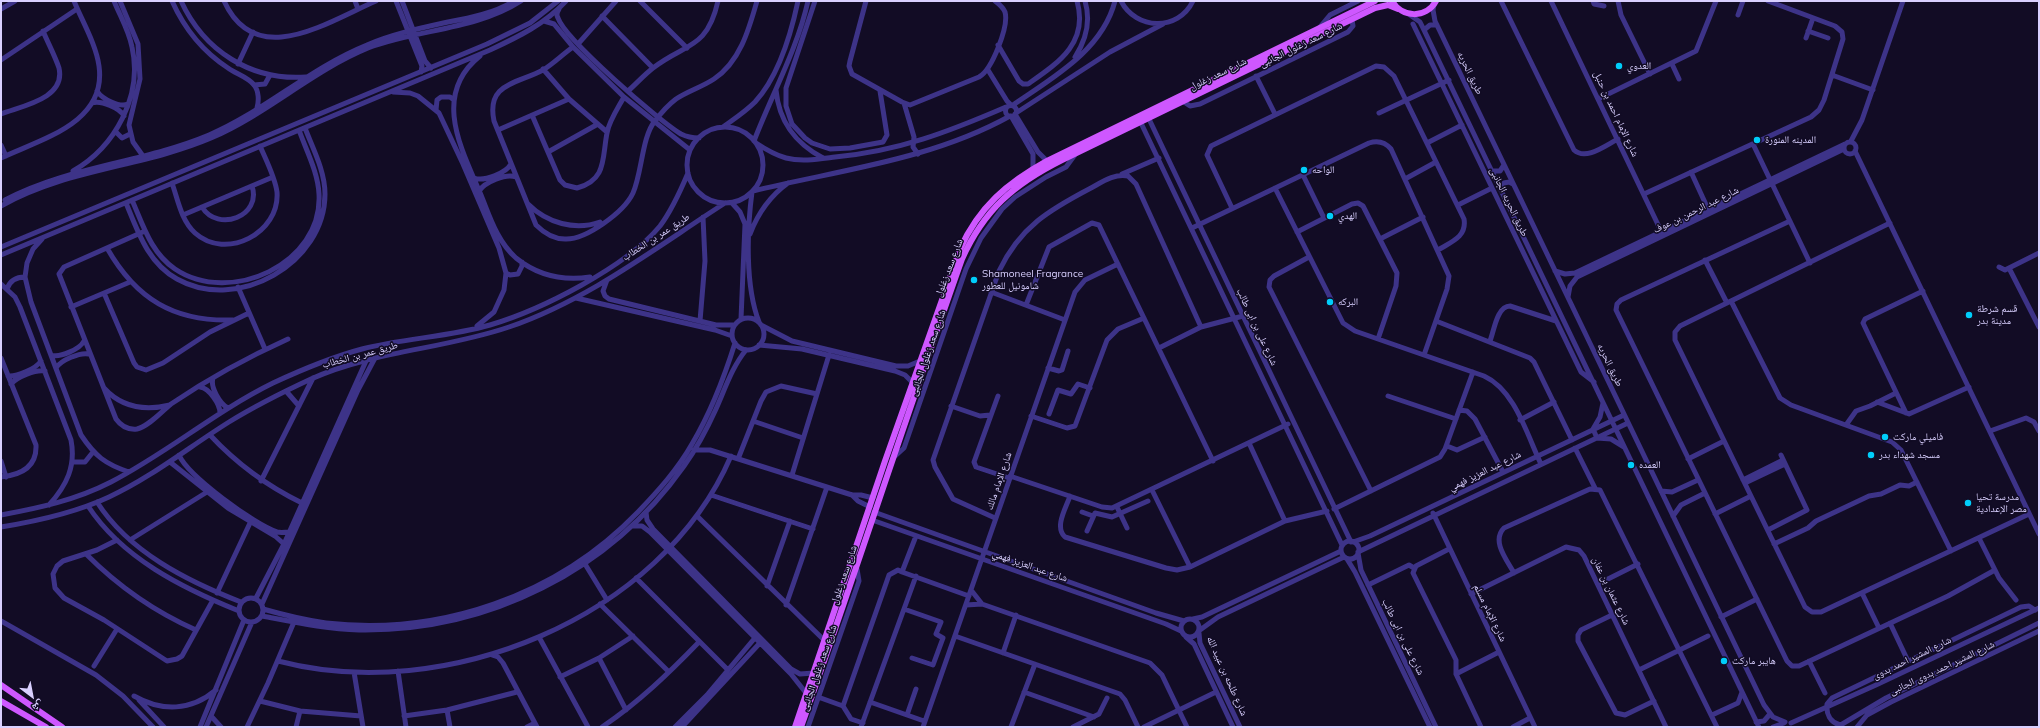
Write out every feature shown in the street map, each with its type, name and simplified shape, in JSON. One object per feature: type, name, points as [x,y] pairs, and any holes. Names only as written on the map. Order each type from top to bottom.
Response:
[{"type":"main road","points":[[1392,1],[1398,9],[1410,15],[1423,13],[1435,3]]},
{"type":"main road","name":"شارع سعد زغلول","points":[[800,726],[806,693],[872,510],[940,314],[960,249],[974,223],[1006,187],[1033,168],[1352,20],[1374,4]]},
{"type":"main road","name":"شارع سعد زغلول","points":[[800,726],[857,569],[872,520],[873,498],[889,461],[912,382],[971,238],[988,214],[1010,192],[1034,174],[1077,152],[1184,102],[1320,27],[1374,4],[1388,5],[1398,9]]},
{"type":"main road","points":[[1,685],[62,727]]},
{"type":"main road","points":[[1,701],[46,727]]},
{"type":"street","points":[[1,9],[15,1]]},
{"type":"street","points":[[1,145],[4,157],[74,124],[85,114],[92,103],[97,91],[99,66],[74,1]]},
{"type":"street","points":[[65,176],[85,164],[102,149],[116,132],[128,104],[134,79],[132,46],[114,1]]},
{"type":"street","points":[[120,1],[138,44],[140,79],[129,125],[132,142],[143,156]]},
{"type":"street","points":[[172,1],[184,25],[197,42],[213,57],[254,85],[258,93],[257,108]]},
{"type":"street","points":[[181,1],[191,21],[203,36],[217,50],[238,64],[270,75],[307,77]]},
{"type":"street","points":[[224,1],[237,21],[253,32],[270,38],[293,37],[376,1]]},
{"type":"street","points":[[355,1],[358,9]]},
{"type":"street","points":[[396,1],[427,64],[431,68]]},
{"type":"street","points":[[402,1],[422,66],[421,72]]},
{"type":"street","points":[[1,206],[4,202],[37,185],[185,144],[210,134],[257,108],[307,77],[367,45],[481,14],[514,1]]},
{"type":"street","points":[[4,202],[58,182],[119,164],[160,156],[212,138],[236,126],[346,59],[368,48],[412,33],[498,13],[521,1]]},
{"type":"street","points":[[1,247],[431,68],[511,33],[539,18],[558,1]]},
{"type":"street","points":[[1,255],[490,50],[524,34],[544,21],[566,1]]},
{"type":"street","points":[[578,44],[616,1]]},
{"type":"street","points":[[640,1],[687,48]]},
{"type":"street","points":[[628,91],[653,68],[697,41],[709,27],[718,1]]},
{"type":"street","points":[[573,47],[543,69],[506,85],[500,91],[493,103],[492,110],[525,201],[536,225],[542,231],[558,239],[566,240],[581,236],[608,219],[623,207],[632,194],[654,122],[677,99],[714,79],[731,63],[742,44],[757,1]]},
{"type":"street","points":[[798,1],[795,15],[772,78],[754,102],[723,127],[710,130],[699,138],[690,150],[687,161],[688,173],[695,189],[701,195],[716,202],[732,203],[742,199],[752,192],[790,182],[920,154],[962,139],[1013,115],[1110,52],[1183,14],[1192,1]]},
{"type":"street","points":[[734,325],[732,336],[734,343],[740,348],[746,350],[753,349],[759,345],[764,335],[750,291],[749,215],[752,192],[758,183],[762,168],[761,152],[755,142],[764,111],[776,90],[798,38],[808,1]]},
{"type":"street","points":[[815,1],[786,88],[786,106],[795,128],[812,143],[830,149],[845,149],[881,143],[885,141],[887,135],[880,91]]},
{"type":"street","points":[[866,1],[849,66],[852,74],[880,91],[904,103],[910,104],[916,103],[979,77],[988,70],[998,45],[1006,17],[1003,8],[995,1]]},
{"type":"street","points":[[998,45],[1019,81],[1023,84],[1028,84],[1056,64],[1071,48],[1079,28],[1080,18],[1077,1]]},
{"type":"street","points":[[1071,64],[1086,35],[1087,25],[1084,1]]},
{"type":"street","points":[[723,127],[743,132],[755,142],[785,158],[803,160],[870,152],[914,140],[920,141],[950,131],[1009,105],[1071,64],[1103,31],[1112,12],[1115,1]]},
{"type":"street","points":[[1121,1],[1128,12],[1141,21],[1163,24]]},
{"type":"street","points":[[1320,27],[1330,15],[1358,1]]},
{"type":"street","points":[[1501,1],[1574,150],[1580,154],[1587,154],[1618,139]]},
{"type":"street","name":"شارع الإمام احمد بن حنبل","points":[[1552,1],[1662,234]]},
{"type":"street","points":[[1593,1],[1594,4],[1604,6]]},
{"type":"street","points":[[1618,1],[1621,14],[1650,74]]},
{"type":"street","points":[[1598,99],[1692,54],[1699,47],[1716,1]]},
{"type":"street","points":[[1738,15],[1743,1]]},
{"type":"street","points":[[1644,194],[1815,114],[1822,105],[1843,36],[1838,27],[1768,1]]},
{"type":"street","points":[[1903,1],[1861,124],[1851,142],[1855,145],[1855,151],[2039,534]]},
{"type":"street","name":"طريق الحريه","points":[[1435,3],[1433,16],[1437,25],[1721,617],[1764,705],[1770,714]]},
{"type":"street","points":[[559,8],[557,14],[558,20],[578,44],[628,91],[658,117],[683,135],[699,138]]},
{"type":"street","points":[[1,60],[77,9]]},
{"type":"street","points":[[1410,15],[1420,22],[1424,30],[1758,725],[1770,714],[1800,727]]},
{"type":"street","points":[[602,16],[653,68]]},
{"type":"street","points":[[1806,38],[1813,18]]},
{"type":"street","name":"شارع سعد زغلول الجانبى","points":[[1184,102],[1190,106],[1195,106],[1348,32],[1353,26],[1352,20]]},
{"type":"street","points":[[544,21],[554,24],[573,47],[624,97],[690,150]]},
{"type":"street","name":"طريق الحريه الجانبى","points":[[1413,24],[1581,372],[1594,382]]},
{"type":"street","points":[[1424,30],[1430,25],[1437,25]]},
{"type":"street","points":[[1,114],[45,98],[55,88],[59,78],[58,68],[43,31]]},
{"type":"street","points":[[1808,31],[1828,38]]},
{"type":"street","points":[[238,64],[253,32]]},
{"type":"street","points":[[490,50],[475,60],[464,73],[456,89],[454,100],[454,122],[461,147],[497,235],[505,246],[522,262],[539,272],[552,276],[574,278],[595,276]]},
{"type":"street","points":[[1672,64],[1679,79]]},
{"type":"street","points":[[1232,208],[1207,155],[1209,148],[1214,144],[1275,114],[1376,66],[1384,67],[1392,72],[1464,219],[1464,230],[1458,238],[1438,250]]},
{"type":"street","points":[[543,69],[569,99],[607,132]]},
{"type":"street","points":[[988,70],[1009,105],[1016,108],[1013,115]]},
{"type":"street","points":[[254,85],[265,84],[270,75]]},
{"type":"street","points":[[1832,75],[1873,90]]},
{"type":"street","points":[[1256,76],[1275,114]]},
{"type":"street","points":[[1379,113],[1448,80]]},
{"type":"street","points":[[776,90],[780,111],[789,131],[799,142],[824,158]]},
{"type":"street","points":[[97,91],[103,98],[122,106],[128,104]]},
{"type":"street","points":[[386,93],[410,93],[426,101],[436,110],[443,120],[499,248],[506,273],[504,290],[498,305],[488,318],[474,328]]},
{"type":"street","points":[[436,110],[437,100],[441,97],[450,96],[454,100]]},
{"type":"street","points":[[532,115],[560,180],[565,185],[577,188],[592,182],[601,169],[607,132],[624,97]]},
{"type":"street","points":[[498,130],[569,99]]},
{"type":"street","points":[[92,103],[100,102],[120,111],[124,116]]},
{"type":"street","points":[[904,103],[914,140],[914,150],[920,154]]},
{"type":"street","points":[[1009,105],[1006,113],[1013,115],[1036,153],[1047,161]]},
{"type":"street","name":"شارع على بن ابى طالب","points":[[1149,119],[1344,531],[1352,542]]},
{"type":"street","name":"شارع على بن ابى طالب","points":[[1141,123],[1150,138],[1327,511],[1338,535],[1341,548]]},
{"type":"street","points":[[548,152],[598,124]]},
{"type":"street","points":[[1427,143],[1462,126]]},
{"type":"street","points":[[126,203],[138,234],[155,261],[177,279],[207,288],[238,288],[268,278],[283,270],[305,250],[320,223],[324,201],[323,178],[305,128]]},
{"type":"street","points":[[132,200],[152,245],[162,258],[179,271],[203,281],[219,283],[251,279],[280,265],[302,246],[310,235],[318,208],[317,180],[299,130]]},
{"type":"street","points":[[116,132],[118,136],[122,138],[130,134]]},
{"type":"street","points":[[1150,138],[1157,135]]},
{"type":"street","points":[[920,141],[923,147],[920,154]]},
{"type":"street","points":[[1192,228],[1369,143],[1378,141],[1385,144],[1391,149],[1448,269],[1449,283],[1424,355]]},
{"type":"street","name":"شارع عبد الرحمن بن عوف","points":[[1568,298],[1570,286],[1577,276],[1851,142]]},
{"type":"street","points":[[1753,144],[1810,263]]},
{"type":"street","points":[[172,183],[183,215],[195,233],[215,243],[237,243],[251,238],[262,230],[271,219],[276,205],[277,191],[273,177],[260,146]]},
{"type":"street","points":[[1844,146],[1848,154],[1855,151]]},
{"type":"street","name":"شارع سعد زغلول الجانبى","points":[[889,461],[898,455],[904,448],[958,291],[981,238],[1002,209],[1015,197],[1066,166],[1077,152]]},
{"type":"street","points":[[1033,168],[1036,153]]},
{"type":"street","points":[[995,518],[953,499],[935,467],[934,458],[991,292],[1008,253],[1035,221],[1055,207],[1116,176],[1159,158]]},
{"type":"street","points":[[1405,179],[1436,162]]},
{"type":"street","points":[[474,178],[485,178],[505,170],[511,164]]},
{"type":"street","points":[[1492,171],[1500,171],[1504,165]]},
{"type":"street","points":[[1691,172],[1708,209]]},
{"type":"street","name":"طريق عمر بن الخطاب","points":[[1,515],[49,505],[84,494],[129,472],[228,408],[273,383],[324,361],[361,349],[474,328],[500,321],[553,299],[595,276],[625,256],[654,232],[671,209],[688,173]]},
{"type":"street","points":[[1122,174],[1128,176],[1136,184],[1201,327]]},
{"type":"street","points":[[1303,175],[1324,218]]},
{"type":"street","points":[[479,191],[484,185],[507,176],[516,177]]},
{"type":"street","points":[[183,215],[273,177]]},
{"type":"street","points":[[749,236],[757,218],[765,206],[790,182]]},
{"type":"street","points":[[1501,189],[1504,183],[1509,182],[1514,184]]},
{"type":"street","name":"شارع عبد الرحمن بن عوف","points":[[1555,271],[1565,274],[1576,272],[1662,234],[1708,209],[1771,182]]},
{"type":"street","points":[[202,207],[205,213],[217,220],[237,217],[248,210],[253,204],[254,199],[252,186]]},
{"type":"street","points":[[1276,188],[1343,324],[1349,328],[1378,339],[1491,379],[1503,388],[1541,464]]},
{"type":"street","points":[[1458,206],[1492,188]]},
{"type":"street","points":[[525,201],[545,218],[570,226],[596,224],[608,219]]},
{"type":"street","name":"طريق عمر بن الخطاب","points":[[1,527],[56,516],[88,506],[139,482],[247,411],[313,378],[375,358],[490,333],[541,315],[576,298],[725,203]]},
{"type":"street","points":[[732,203],[740,212],[745,224],[741,319]]},
{"type":"street","points":[[1297,232],[1352,204],[1361,204],[1395,267],[1397,280],[1378,339]]},
{"type":"street","points":[[700,321],[705,261],[703,217]]},
{"type":"street","points":[[1380,239],[1423,217]]},
{"type":"street","points":[[1790,221],[1621,300],[1616,307],[1617,313],[1789,664],[1799,666],[1948,596],[1995,570]]},
{"type":"street","points":[[1026,305],[1049,247],[1092,223],[1099,225],[1213,461]]},
{"type":"street","points":[[1890,223],[1680,326],[1674,336],[1724,441],[1805,607],[1808,610],[1821,612],[2029,514]]},
{"type":"street","points":[[146,231],[64,267],[60,272],[59,277],[116,419],[125,427],[131,429],[143,426],[171,404],[213,378],[265,349],[288,339]]},
{"type":"street","points":[[43,238],[33,249],[27,262],[25,277],[31,302],[81,435],[93,452],[116,468],[129,472]]},
{"type":"street","points":[[107,248],[118,268],[130,282],[149,299],[169,310],[190,317],[212,321],[235,320]]},
{"type":"street","points":[[1999,267],[2003,270],[2009,268],[2039,253]]},
{"type":"street","points":[[1309,257],[1274,276],[1270,280],[1269,287],[1371,491]]},
{"type":"street","points":[[1705,260],[1780,398],[1791,405],[1897,446],[1904,455],[1951,551]]},
{"type":"street","points":[[506,273],[510,275],[518,274],[522,266],[522,262]]},
{"type":"street","name":"شارع الإمام مالك","points":[[923,727],[1075,292],[1081,283],[1118,264]]},
{"type":"street","points":[[2009,268],[2039,327]]},
{"type":"street","points":[[7,288],[16,278],[25,277]]},
{"type":"street","points":[[608,278],[603,291],[607,298],[720,326],[734,325],[741,319],[751,318],[792,341],[896,366],[908,366],[920,362]]},
{"type":"street","points":[[71,307],[130,282]]},
{"type":"street","points":[[1,284],[15,297],[20,307],[71,440],[73,462],[68,478],[60,492],[49,505]]},
{"type":"street","points":[[238,288],[265,349]]},
{"type":"street","points":[[1906,413],[1863,321],[1923,291]]},
{"type":"street","points":[[991,292],[1065,320]]},
{"type":"street","points":[[104,293],[134,363],[141,369],[151,369],[210,332],[249,314]]},
{"type":"street","points":[[576,298],[720,331],[732,336]]},
{"type":"street","points":[[1490,341],[1500,311],[1506,306],[1556,321]]},
{"type":"street","points":[[1159,348],[1201,327],[1242,316]]},
{"type":"street","points":[[1031,416],[1068,428],[1073,428],[1110,336],[1118,329],[1144,318]]},
{"type":"street","points":[[1436,321],[1530,358],[1554,402],[1572,440]]},
{"type":"street","points":[[51,355],[60,355],[78,348],[84,341]]},
{"type":"street","points":[[263,609],[310,621],[340,624],[375,625],[414,623],[454,616],[494,605],[532,589],[561,573],[593,552],[618,532],[656,493],[675,470],[706,418],[734,343]]},
{"type":"street","points":[[759,345],[790,346],[900,373],[912,382]]},
{"type":"street","points":[[206,727],[252,622],[262,616],[324,627],[361,630],[410,628],[449,622],[486,612],[524,598],[556,582],[585,564],[632,526],[672,483],[701,438],[732,373],[746,350]]},
{"type":"street","points":[[1048,368],[1059,371],[1062,370],[1068,350]]},
{"type":"street","points":[[56,368],[60,363],[83,353],[90,354]]},
{"type":"street","points":[[792,475],[829,356]]},
{"type":"street","points":[[1,358],[36,445],[37,451],[32,464],[28,468],[4,477],[1,461]]},
{"type":"street","points":[[262,604],[360,386],[375,358]]},
{"type":"street","points":[[256,598],[290,532],[366,361]]},
{"type":"street","points":[[8,376],[12,376],[36,367],[41,362]]},
{"type":"street","points":[[11,384],[16,379],[38,371],[45,371]]},
{"type":"street","points":[[1334,509],[1440,457],[1447,446],[1473,372]]},
{"type":"street","points":[[213,378],[213,387],[224,405],[228,408]]},
{"type":"street","points":[[261,481],[313,378]]},
{"type":"street","points":[[101,384],[113,396],[127,404],[149,408],[171,404]]},
{"type":"street","points":[[1048,414],[1058,390],[1071,394],[1078,384],[1090,388]]},
{"type":"street","points":[[738,459],[763,396],[771,389],[781,386],[817,394]]},
{"type":"street","points":[[200,387],[208,390],[219,408],[220,413]]},
{"type":"street","points":[[1877,402],[1906,413],[1910,413],[1969,387]]},
{"type":"street","points":[[286,391],[299,406]]},
{"type":"street","points":[[1846,425],[1856,411],[1896,393]]},
{"type":"street","points":[[998,396],[974,460],[976,467],[1102,507],[1117,507],[1293,422]]},
{"type":"street","points":[[1388,396],[1456,419]]},
{"type":"street","points":[[1520,420],[1554,402]]},
{"type":"street","points":[[1603,403],[1593,430],[1597,438],[1611,439],[1625,448]]},
{"type":"street","points":[[951,406],[980,416],[990,415]]},
{"type":"street","points":[[1459,410],[1470,413],[1485,437],[1503,472]]},
{"type":"street","name":"شارع عبد العزيز فهمي","points":[[1352,542],[1366,538],[1624,415]]},
{"type":"street","points":[[980,416],[986,425]]},
{"type":"street","points":[[1990,431],[2026,418],[2034,422],[2039,431]]},
{"type":"street","points":[[753,421],[804,438]]},
{"type":"street","name":"شارع عبد العزيز فهمي","points":[[1358,553],[1369,546],[1628,423]]},
{"type":"street","points":[[210,435],[231,457],[261,481],[302,503]]},
{"type":"street","points":[[1447,446],[1457,450],[1485,437]]},
{"type":"street","points":[[701,438],[710,450]]},
{"type":"street","points":[[1688,458],[1724,441]]},
{"type":"street","points":[[1249,443],[1285,521]]},
{"type":"street","points":[[1575,448],[1595,488],[1603,492],[1718,727]]},
{"type":"street","points":[[694,450],[710,450],[852,495],[861,495],[873,498]]},
{"type":"street","points":[[73,462],[85,462],[93,452]]},
{"type":"street","points":[[179,456],[189,470],[231,504],[278,532],[290,532]]},
{"type":"street","points":[[278,661],[316,670],[354,672],[398,671],[453,664],[509,649],[539,637],[570,622],[607,600],[636,578],[668,548],[697,516],[712,496],[731,456]]},
{"type":"street","points":[[1744,482],[1783,460],[1807,510],[1768,530]]},
{"type":"street","points":[[170,462],[207,492],[250,523],[275,536],[284,544]]},
{"type":"street","points":[[1661,491],[1672,492],[1698,480]]},
{"type":"street","points":[[1774,544],[1808,528],[1816,521],[1869,496],[1882,493],[1900,485],[1909,486],[1917,482]]},
{"type":"street","points":[[786,605],[827,487]]},
{"type":"street","points":[[1514,573],[1499,544],[1498,538],[1502,531],[1583,492],[1595,488]]},
{"type":"street","points":[[1152,490],[1190,567]]},
{"type":"street","points":[[130,540],[207,492]]},
{"type":"street","points":[[1673,516],[1681,505],[1705,493]]},
{"type":"street","name":"شارع عبد العزيز فهمي","points":[[852,495],[872,510],[895,520],[1168,617],[1184,621]]},
{"type":"street","points":[[712,496],[813,529]]},
{"type":"street","points":[[1070,496],[1060,525],[1061,534],[1065,537],[1171,570],[1190,567],[1285,521],[1327,511]]},
{"type":"street","points":[[1715,514],[1751,496]]},
{"type":"street","points":[[1087,531],[1095,513],[1112,517],[1148,501]]},
{"type":"street","points":[[97,502],[111,522],[130,540],[172,570],[217,593],[241,602]]},
{"type":"street","points":[[88,506],[104,527],[117,540],[167,576],[213,600],[239,610]]},
{"type":"street","points":[[1117,507],[1127,528]]},
{"type":"street","name":"شارع الإمام مسلم","points":[[1430,507],[1535,727]]},
{"type":"street","points":[[646,512],[651,526],[668,548],[754,639],[794,678],[806,693]]},
{"type":"street","points":[[1082,512],[1093,516]]},
{"type":"street","points":[[697,516],[786,605],[825,641]]},
{"type":"street","name":"شارع عبد العزيز فهمي","points":[[872,520],[1166,624],[1181,631]]},
{"type":"street","points":[[892,527],[895,520]]},
{"type":"street","points":[[767,586],[790,521]]},
{"type":"street","points":[[217,593],[250,523]]},
{"type":"street","points":[[632,526],[645,528],[668,548],[791,669],[800,674],[814,673]]},
{"type":"street","points":[[1338,535],[1344,531]]},
{"type":"street","points":[[902,572],[916,536]]},
{"type":"street","points":[[1366,538],[1369,546]]},
{"type":"street","points":[[1979,538],[1995,570],[2016,600]]},
{"type":"street","points":[[117,540],[86,554],[70,557],[57,566],[53,574],[55,588],[64,598],[118,628],[167,661],[177,659],[182,656],[213,600]]},
{"type":"street","points":[[1352,542],[1357,546],[1358,553],[1354,558],[1346,558],[1336,561],[1210,622],[1193,637],[1186,636],[1181,631],[1184,621],[1207,614],[1333,555],[1341,548],[1352,542]]},
{"type":"street","name":"شارع عثمان بن عفان","points":[[1471,594],[1571,547],[1582,553],[1666,727]]},
{"type":"street","points":[[1341,548],[1346,558]]},
{"type":"street","points":[[1414,568],[1450,549]]},
{"type":"street","name":"شارع على بن ابى طالب","points":[[1358,553],[1358,571],[1397,652],[1436,727]]},
{"type":"street","points":[[86,554],[115,580],[141,600],[164,614],[196,630]]},
{"type":"street","points":[[1333,555],[1336,561]]},
{"type":"street","name":"شارع على بن ابى طالب","points":[[1346,558],[1368,585],[1430,727]]},
{"type":"street","points":[[585,564],[607,600]]},
{"type":"street","points":[[1598,584],[1638,564]]},
{"type":"street","points":[[1368,585],[1409,565],[1414,568]]},
{"type":"street","points":[[1414,568],[1414,576],[1456,660],[1456,674],[1481,727]]},
{"type":"street","name":"شارع سعد زغلول الجانبى","points":[[800,726],[818,697],[859,581],[857,569]]},
{"type":"street","points":[[843,706],[887,579],[893,572],[902,572],[916,576],[969,596]]},
{"type":"street","points":[[818,697],[843,706],[851,719],[862,725],[916,576]]},
{"type":"street","points":[[636,578],[728,670]]},
{"type":"street","points":[[971,590],[982,604]]},
{"type":"street","points":[[1862,593],[1879,628]]},
{"type":"street","points":[[200,727],[217,689],[244,620],[239,610],[241,602],[248,598],[256,598],[262,604],[262,616]]},
{"type":"street","points":[[1721,617],[1757,600]]},
{"type":"street","points":[[600,604],[669,672]]},
{"type":"street","points":[[966,606],[982,604],[1150,663],[1162,675],[1187,727]]},
{"type":"street","name":"شارع المشير احمد بدوى الجانبى","points":[[1827,708],[1828,702],[1832,698],[2021,607],[2029,606],[2037,609]]},
{"type":"street","points":[[904,609],[941,622],[936,634],[943,637],[933,665],[912,658]]},
{"type":"street","name":"شارع المشير احمد بدوى","points":[[1792,723],[2037,609]]},
{"type":"street","points":[[1207,614],[1210,622]]},
{"type":"street","points":[[1002,653],[1016,615]]},
{"type":"street","points":[[1612,615],[1581,630],[1578,635],[1578,641],[1616,713],[1625,715],[1654,701]]},
{"type":"street","points":[[1166,624],[1170,621],[1168,617]]},
{"type":"street","points":[[1193,619],[1199,624],[1199,631]]},
{"type":"street","points":[[244,620],[252,622]]},
{"type":"street","points":[[1,622],[96,675],[129,702],[153,727]]},
{"type":"street","points":[[246,727],[260,701],[294,622]]},
{"type":"street","points":[[1890,623],[1908,661]]},
{"type":"street","points":[[1827,708],[1831,720],[1839,726],[1864,710],[2039,623]]},
{"type":"street","points":[[94,666],[118,628]]},
{"type":"street","name":"شارع طلحه بن عبيد الله","points":[[1199,631],[1202,648],[1240,727]]},
{"type":"street","name":"شارع المشير احمد بدوى الجانبى","points":[[1858,726],[1867,715],[1903,696],[2039,631]]},
{"type":"street","points":[[560,677],[599,658],[633,636]]},
{"type":"street","points":[[955,636],[1120,694],[1125,700],[1138,727]]},
{"type":"street","name":"شارع طلحه بن عبيد الله","points":[[1186,636],[1197,651],[1233,727]]},
{"type":"street","points":[[1639,670],[1708,636]]},
{"type":"street","points":[[539,637],[588,727]]},
{"type":"street","points":[[675,727],[693,710],[754,639]]},
{"type":"street","points":[[602,727],[626,710],[669,672],[699,642]]},
{"type":"street","points":[[682,727],[759,644]]},
{"type":"street","points":[[1197,651],[1199,648],[1202,648]]},
{"type":"street","points":[[503,663],[504,655],[509,649]]},
{"type":"street","points":[[1456,674],[1499,652]]},
{"type":"street","points":[[491,654],[498,657],[503,663],[517,692],[536,725],[527,727]]},
{"type":"street","points":[[599,658],[626,710]]},
{"type":"street","points":[[1809,661],[1825,693]]},
{"type":"street","points":[[1011,727],[1035,664]]},
{"type":"street","points":[[1900,665],[1903,672]]},
{"type":"street","points":[[398,671],[406,727]]},
{"type":"street","points":[[354,672],[363,727]]},
{"type":"street","points":[[134,696],[155,706],[176,708],[198,701],[217,689]]},
{"type":"street","points":[[907,715],[916,689]]},
{"type":"street","points":[[1712,715],[1738,703],[1742,691]]},
{"type":"street","points":[[404,716],[447,710],[517,692]]},
{"type":"street","points":[[1024,692],[1094,717]]},
{"type":"street","points":[[1144,727],[1216,692]]},
{"type":"street","points":[[129,702],[134,696]]},
{"type":"street","points":[[134,696],[164,727]]},
{"type":"street","points":[[1073,727],[1082,725],[1100,714],[1106,698]]},
{"type":"street","points":[[260,701],[300,711],[361,716]]},
{"type":"street","points":[[870,702],[924,721]]},
{"type":"street","points":[[1738,703],[1750,708]]},
{"type":"street","points":[[447,710],[450,727]]},
{"type":"street","points":[[1864,710],[1867,715]]},
{"type":"street","points":[[296,727],[300,711]]},
{"type":"street","points":[[211,716],[221,727]]},
{"type":"street","points":[[1852,717],[1858,726]]},
{"type":"street","points":[[1514,727],[1530,718]]},
{"type":"street","points":[[1773,727],[1786,722]]},
{"type":"place","name":"العدوي","points":[[1619,66]]},
{"type":"place","name":"المدينه المنورة","points":[[1757,140]]},
{"type":"place","name":"الواحه","points":[[1304,170]]},
{"type":"place","name":"الهدي","points":[[1330,216]]},
{"type":"place","name":"Shamoneel Fragrance شامونيل للعطور","points":[[974,280]]},
{"type":"place","name":"البركه","points":[[1330,302]]},
{"type":"place","name":"قسم شرطة مدينة بدر","points":[[1969,315]]},
{"type":"place","name":"فاميلي ماركت","points":[[1885,437]]},
{"type":"place","name":"مسجد شهداء بدر","points":[[1871,455]]},
{"type":"place","name":"العمده","points":[[1631,465]]},
{"type":"place","name":"مدرسة تحيا مصر الإعدادية","points":[[1968,503]]},
{"type":"place","name":"هايبر ماركت","points":[[1724,661]]}]
